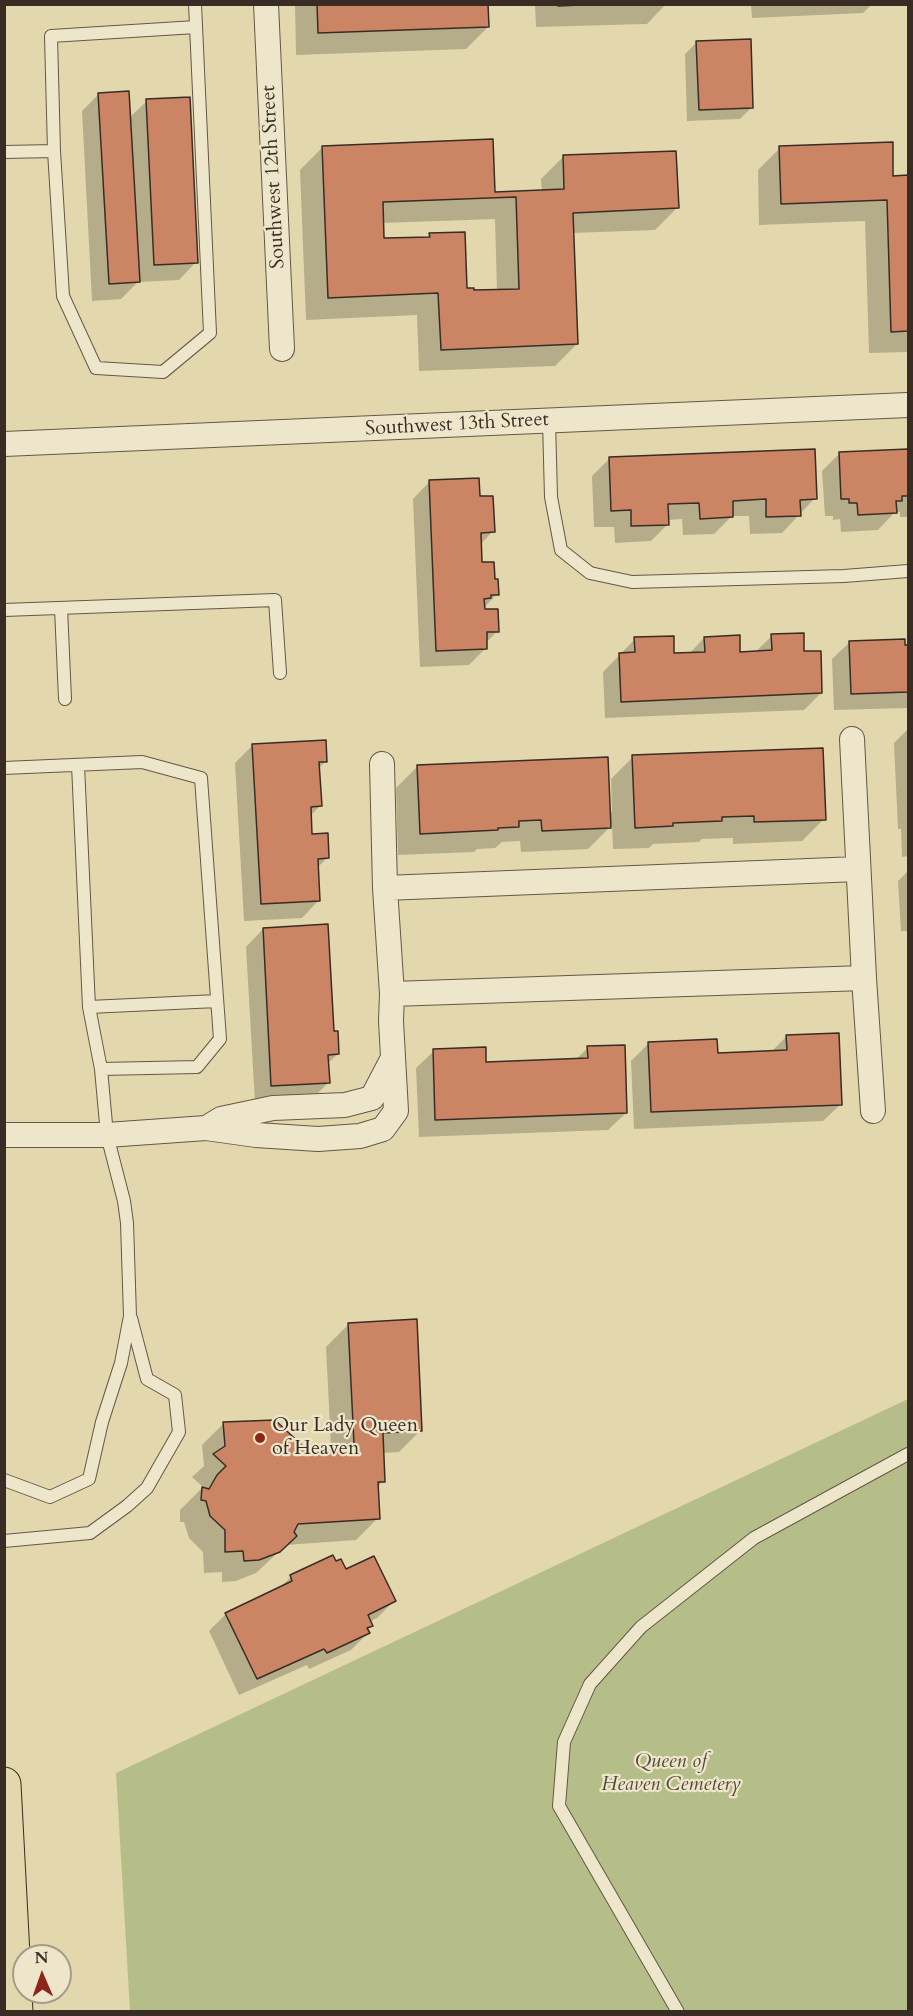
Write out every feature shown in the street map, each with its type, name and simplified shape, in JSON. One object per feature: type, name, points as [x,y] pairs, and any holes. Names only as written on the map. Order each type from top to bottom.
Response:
[{"type":"main road","points":[[4,1784],[16,2012]]},
{"type":"street","name":"Southwest 12th Street","points":[[266,4],[282,349]]},
{"type":"street","name":"Southwest 13th Street","points":[[4,444],[909,405]]},
{"type":"street","points":[[852,739],[873,1111]]},
{"type":"street","points":[[4,1135],[107,1135],[206,1128],[256,1135],[318,1139],[360,1136],[383,1129],[396,1112],[390,1021],[392,994],[385,888],[381,764]]},
{"type":"street","points":[[385,888],[858,869]]},
{"type":"street","points":[[392,994],[864,978]]},
{"type":"street","points":[[206,1128],[220,1119],[273,1108],[345,1105],[372,1098],[393,1058]]},
{"type":"lane","points":[[195,4],[210,333],[163,372],[96,368],[63,296],[54,151],[51,36],[196,27]]},
{"type":"lane","points":[[4,152],[54,151]]},
{"type":"lane","points":[[549,420],[551,497],[561,550],[590,573],[632,582],[844,576],[909,571]]},
{"type":"lane","points":[[4,610],[275,600],[280,673]]},
{"type":"lane","points":[[61,608],[65,699]]},
{"type":"lane","points":[[4,768],[142,762],[201,778],[220,1039],[197,1067],[101,1069]]},
{"type":"lane","points":[[4,1480],[50,1497],[89,1479],[102,1422],[121,1364],[130,1316],[127,1223],[124,1201],[107,1135],[101,1069],[89,1007],[78,765]]},
{"type":"lane","points":[[89,1007],[217,1001]]},
{"type":"lane","points":[[4,1541],[90,1533],[128,1506],[147,1488],[179,1432],[175,1395],[147,1379],[130,1316]]},
{"type":"lane","points":[[678,2012],[559,1806],[564,1742],[590,1684],[641,1627],[754,1538],[909,1454]]},
{"type":"green space","name":"Queen of Heaven Cemetery","points":[[908,1399],[908,2011],[130,2011],[116,1773]]},
{"type":"building","points":[[317,4],[488,4],[489,27],[318,33]]},
{"type":"building","points":[[557,4],[603,4],[558,6]]},
{"type":"building","points":[[751,39],[753,108],[699,110],[696,41]]},
{"type":"building","points":[[129,91],[140,282],[109,284],[98,93]]},
{"type":"building","points":[[190,97],[198,263],[154,265],[146,99]]},
{"type":"building","points":[[493,139],[495,192],[564,189],[563,155],[676,151],[679,208],[573,213],[578,344],[441,350],[438,293],[328,298],[322,146]],"holes":[[[516,197],[519,289],[474,290],[474,288],[467,288],[465,232],[429,233],[430,237],[384,238],[383,202]]]},
{"type":"building","points":[[893,142],[893,176],[908,175],[908,331],[891,332],[887,200],[781,204],[779,146]]},
{"type":"building","points":[[815,449],[817,499],[800,500],[801,516],[766,517],[766,499],[733,501],[733,517],[700,519],[699,503],[668,504],[669,525],[631,526],[631,510],[611,511],[609,457]]},
{"type":"building","points":[[908,449],[908,496],[902,496],[902,501],[896,501],[897,513],[858,515],[857,503],[849,503],[849,499],[841,499],[839,452]]},
{"type":"building","points":[[479,478],[480,496],[493,496],[495,532],[481,533],[482,562],[494,562],[499,595],[491,595],[491,598],[484,599],[485,609],[498,609],[499,632],[487,632],[487,649],[436,651],[429,480]]},
{"type":"building","points":[[804,633],[804,651],[821,651],[822,693],[621,702],[619,653],[635,652],[634,637],[674,636],[674,653],[705,652],[704,637],[740,635],[740,652],[772,650],[771,634]]},
{"type":"building","points":[[905,639],[905,645],[908,645],[908,692],[851,694],[849,641]]},
{"type":"building","points":[[326,740],[327,762],[319,762],[322,806],[311,807],[312,834],[328,833],[329,858],[318,859],[320,901],[261,904],[252,744]]},
{"type":"building","points":[[823,748],[826,820],[754,822],[754,816],[722,817],[722,821],[673,823],[673,826],[635,828],[632,755]]},
{"type":"building","points":[[608,757],[611,828],[542,831],[541,820],[519,821],[519,827],[498,828],[498,830],[420,834],[417,765]]},
{"type":"building","points":[[328,924],[334,1031],[338,1031],[339,1054],[328,1055],[330,1083],[271,1086],[263,928]]},
{"type":"building","points":[[839,1033],[842,1105],[651,1112],[648,1042],[717,1039],[718,1053],[787,1050],[786,1035]]},
{"type":"building","points":[[625,1045],[627,1113],[435,1120],[433,1049],[486,1047],[486,1062],[588,1058],[587,1046]]},
{"type":"building","name":"Our Lady Queen of Heaven","points":[[417,1319],[422,1431],[383,1433],[385,1482],[378,1482],[380,1519],[298,1524],[294,1532],[297,1536],[280,1552],[259,1560],[244,1561],[243,1551],[225,1552],[225,1530],[210,1516],[206,1501],[201,1500],[202,1487],[209,1489],[217,1475],[226,1466],[213,1454],[225,1446],[223,1422],[275,1420],[305,1448],[354,1444],[348,1323]]},
{"type":"building","points":[[333,1555],[336,1561],[341,1559],[346,1569],[374,1556],[396,1601],[368,1615],[373,1626],[367,1628],[370,1633],[327,1653],[324,1649],[257,1679],[225,1613],[292,1581],[290,1575]]},
{"type":"place","name":"Our Lady Queen of Heaven","points":[[260,1438]]}]
